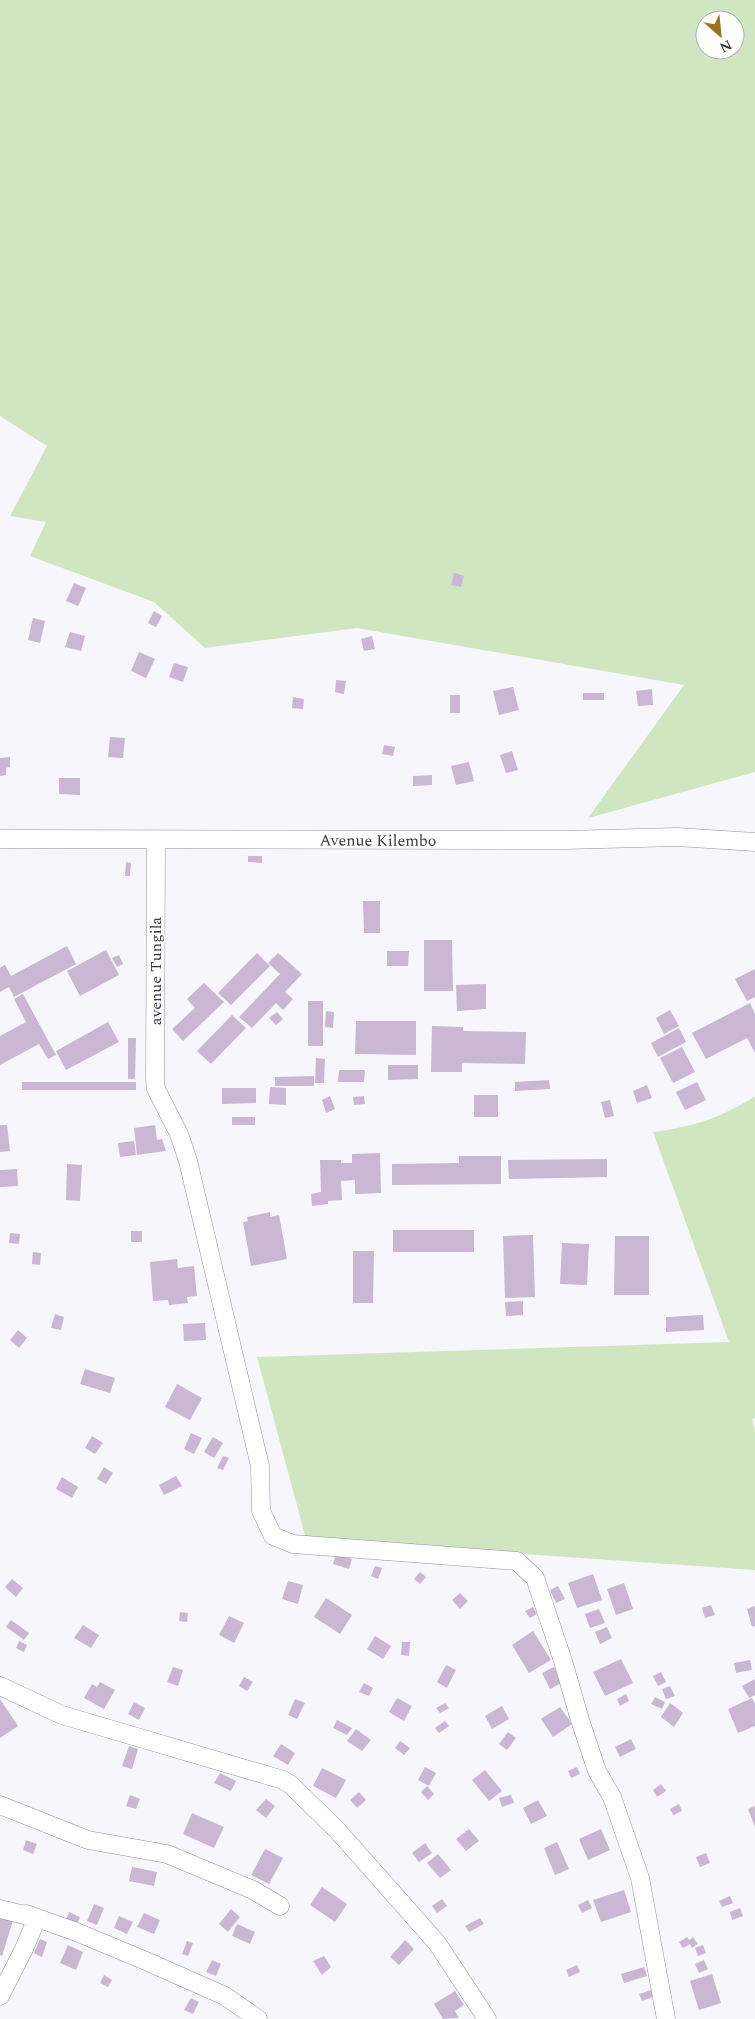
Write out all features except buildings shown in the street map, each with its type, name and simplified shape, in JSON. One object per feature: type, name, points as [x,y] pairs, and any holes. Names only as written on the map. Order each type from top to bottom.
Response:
[{"type":"street","name":"Avenue Kilembo","points":[[0,839],[566,840],[676,837],[755,842]]},
{"type":"street","name":"avenue Tungila","points":[[156,840],[155,1080],[162,1102],[179,1134],[188,1161],[260,1466],[261,1511],[273,1536],[293,1544],[517,1561],[535,1578],[597,1771],[612,1796],[640,1878],[666,2019]]},
{"type":"street","points":[[0,1686],[62,1715],[283,1780],[337,1830],[437,1943],[487,2019]]},
{"type":"street","points":[[0,1806],[88,1840],[167,1854],[253,1890],[280,1906]]},
{"type":"street","points":[[0,1905],[74,1931],[216,1992],[258,2019]]},
{"type":"street","points":[[0,1909],[37,1918]]},
{"type":"street","points":[[0,1996],[24,1949],[37,1918]]},
{"type":"green space","points":[[0,0],[755,0],[755,772],[588,818],[684,685],[357,628],[205,648],[154,602],[30,556],[46,522],[10,516],[47,446],[0,416]]},
{"type":"green space","points":[[755,1096],[755,1418],[752,1419],[755,1431],[755,1570],[306,1539],[257,1357],[729,1342],[653,1132],[694,1124],[718,1116]]}]
